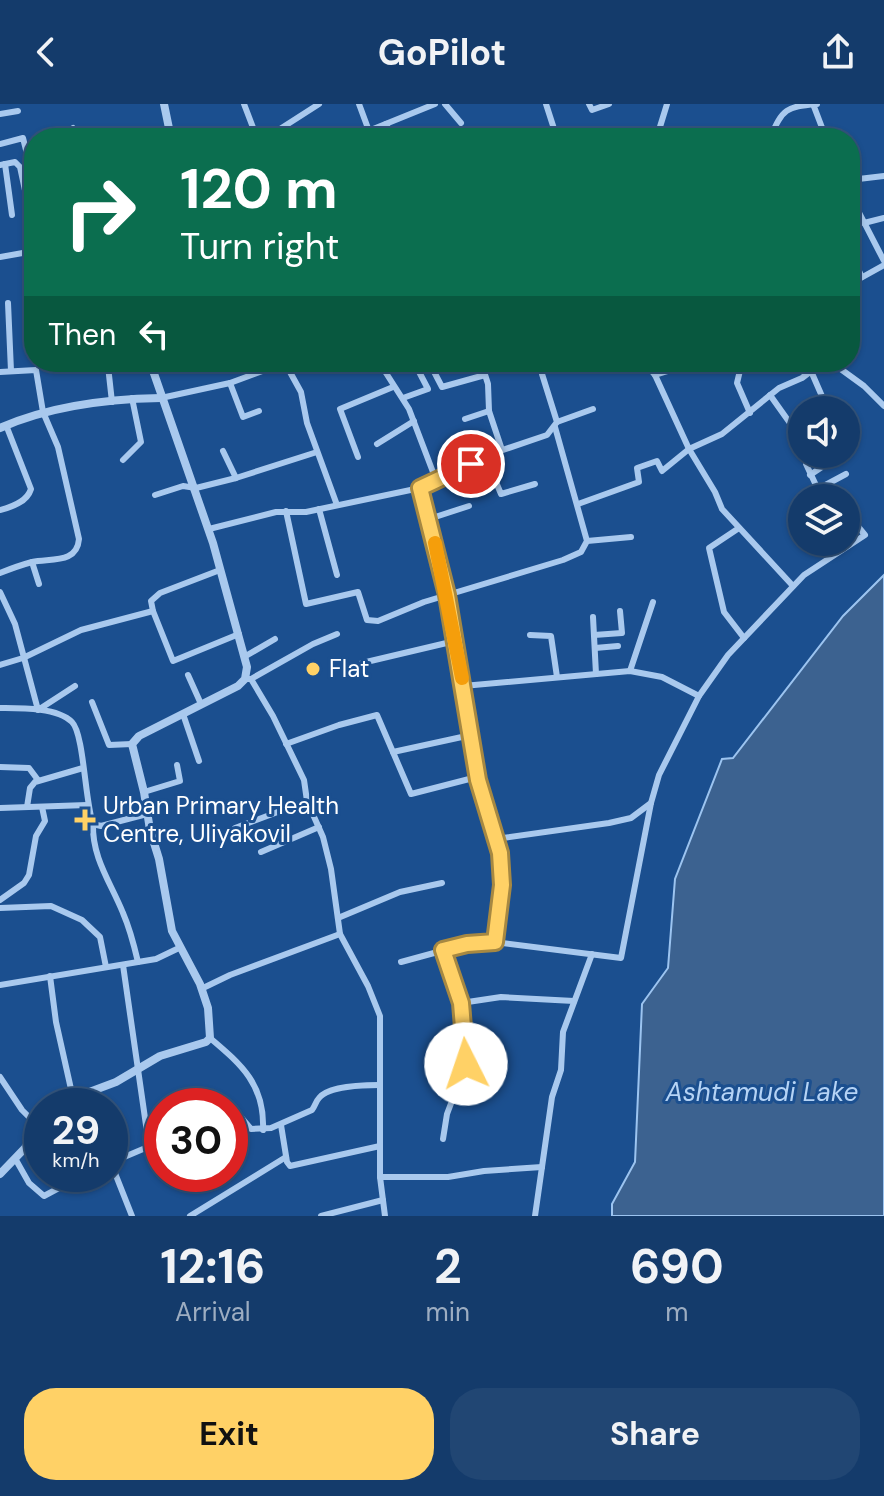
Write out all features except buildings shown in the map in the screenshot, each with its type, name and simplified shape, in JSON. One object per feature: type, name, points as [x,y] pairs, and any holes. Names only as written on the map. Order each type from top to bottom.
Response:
[{"type":"street","points":[[164,104],[169,128]]},
{"type":"street","points":[[282,128],[319,104]]},
{"type":"street","points":[[359,104],[368,128]]},
{"type":"street","points":[[376,128],[435,104]]},
{"type":"street","points":[[445,104],[461,123]]},
{"type":"street","points":[[546,104],[554,128]]},
{"type":"street","points":[[589,104],[592,110],[609,104]]},
{"type":"street","points":[[660,128],[667,104]]},
{"type":"street","points":[[775,128],[784,112],[794,105],[814,104],[822,128]]},
{"type":"street","points":[[247,105],[254,128]]},
{"type":"street","points":[[0,114],[18,111]]},
{"type":"street","points":[[386,124],[388,128]]},
{"type":"street","points":[[0,144],[23,138],[24,142]]},
{"type":"street","points":[[12,215],[3,165],[15,162],[20,167],[24,186]]},
{"type":"street","points":[[860,179],[884,176]]},
{"type":"street","points":[[860,215],[884,263],[862,277],[860,273]]},
{"type":"street","points":[[864,223],[884,218]]},
{"type":"street","points":[[0,257],[24,253]]},
{"type":"street","points":[[8,303],[11,371]]},
{"type":"street","points":[[0,372],[24,370]]},
{"type":"street","points":[[0,573],[32,562],[74,555],[79,544],[58,447],[43,412],[36,372]]},
{"type":"street","points":[[109,372],[112,402]]},
{"type":"street","points":[[153,372],[209,529],[239,634],[248,679],[304,780],[307,801],[319,827],[333,880],[340,934],[380,1016],[380,1177],[385,1216]]},
{"type":"street","points":[[0,510],[20,503],[31,489],[3,426],[43,412],[132,398],[161,398],[230,383],[258,372]]},
{"type":"street","points":[[291,372],[301,392],[307,423],[337,505]]},
{"type":"street","points":[[385,372],[403,398],[414,421],[436,480]]},
{"type":"street","points":[[403,398],[428,389],[419,372]]},
{"type":"street","points":[[434,372],[442,387],[485,375]]},
{"type":"street","points":[[484,372],[489,411],[502,450]]},
{"type":"street","points":[[542,372],[587,541]]},
{"type":"street","points":[[652,372],[722,509],[793,586]]},
{"type":"street","points":[[655,375],[665,372]]},
{"type":"street","points":[[740,372],[737,383],[750,413]]},
{"type":"street","points":[[578,504],[639,482],[637,468],[657,461],[662,471],[689,449],[722,434],[770,395],[809,372]]},
{"type":"street","points":[[811,372],[822,396]]},
{"type":"street","points":[[845,372],[884,406]]},
{"type":"street","points":[[230,383],[243,417],[259,411]]},
{"type":"street","points":[[358,457],[340,409],[393,387]]},
{"type":"street","points":[[770,395],[788,420]]},
{"type":"street","points":[[123,460],[141,442],[132,398]]},
{"type":"street","points":[[209,529],[244,519],[286,511],[306,512],[420,488],[485,456],[547,435],[556,424],[593,409]]},
{"type":"street","points":[[465,419],[489,411]]},
{"type":"street","points":[[377,444],[414,421]]},
{"type":"street","points":[[223,451],[236,478]]},
{"type":"street","points":[[155,495],[183,486],[196,488],[236,478],[317,452]]},
{"type":"street","points":[[485,456],[501,494],[535,484]]},
{"type":"street","points":[[807,468],[815,484]]},
{"type":"street","points":[[810,475],[820,468]]},
{"type":"street","points":[[827,484],[846,474]]},
{"type":"street","points":[[420,488],[447,595],[477,777],[496,839],[502,885],[495,942]]},
{"type":"street","points":[[426,520],[469,506]]},
{"type":"street","points":[[319,509],[337,575]]},
{"type":"street","points":[[286,511],[306,604],[358,592],[370,622],[575,556],[587,541],[631,537]]},
{"type":"street","points":[[739,528],[709,548],[724,612],[744,638]]},
{"type":"street","points":[[401,962],[467,944],[495,942],[621,958],[659,775],[699,696],[728,655],[793,586],[833,556]]},
{"type":"street","points":[[32,562],[39,584]]},
{"type":"street","points":[[220,570],[160,593],[151,601],[153,611],[173,661],[239,634]]},
{"type":"street","points":[[0,592],[15,624],[38,710]]},
{"type":"street","points":[[630,671],[653,602]]},
{"type":"street","points":[[0,665],[23,658],[81,630],[153,611]]},
{"type":"street","points":[[594,635],[622,633],[620,611]]},
{"type":"street","points":[[593,617],[596,674]]},
{"type":"street","points":[[92,702],[109,745],[132,744],[139,736],[337,634]]},
{"type":"street","points":[[530,635],[551,636],[557,677]]},
{"type":"street","points":[[244,657],[275,639]]},
{"type":"street","points":[[362,663],[455,641]]},
{"type":"street","points":[[595,648],[618,646]]},
{"type":"street","points":[[463,686],[630,671],[662,677],[699,696]]},
{"type":"street","points":[[188,675],[201,704]]},
{"type":"street","points":[[38,710],[75,686]]},
{"type":"street","points":[[0,708],[38,710],[63,716],[73,723],[78,734],[87,805],[93,824],[92,840],[103,874],[125,918],[138,962]]},
{"type":"street","points":[[183,714],[199,761]]},
{"type":"street","points":[[286,744],[377,715],[411,794],[477,777]]},
{"type":"street","points":[[393,752],[471,735]]},
{"type":"street","points":[[132,744],[172,931],[193,968],[208,1008],[210,1038],[253,1080],[262,1110],[263,1130]]},
{"type":"street","points":[[144,792],[180,781],[177,765]]},
{"type":"street","points":[[0,767],[29,768],[38,780]]},
{"type":"street","points":[[27,807],[30,788],[38,780],[83,768]]},
{"type":"street","points":[[235,828],[307,801]]},
{"type":"street","points":[[496,839],[631,818],[651,803]]},
{"type":"street","points":[[0,808],[87,805]]},
{"type":"street","points":[[0,900],[24,883],[29,875],[36,836],[45,821],[42,807]]},
{"type":"street","points":[[93,824],[101,826],[147,814]]},
{"type":"street","points":[[261,852],[319,827]]},
{"type":"street","points":[[338,918],[400,892],[442,883]]},
{"type":"street","points":[[0,908],[51,906],[82,920],[100,937],[106,967]]},
{"type":"street","points":[[201,989],[340,934]]},
{"type":"street","points":[[0,985],[156,959],[179,948]]},
{"type":"street","points":[[443,950],[461,1003],[466,1064],[447,1114],[443,1139]]},
{"type":"street","points":[[535,1216],[552,1097],[561,1070],[563,1032],[592,954]]},
{"type":"street","points":[[123,965],[144,1103]]},
{"type":"street","points":[[50,976],[56,1022],[71,1088]]},
{"type":"street","points":[[461,1003],[501,997],[574,1001]]},
{"type":"street","points":[[100,1088],[160,1056],[206,1042],[210,1038]]},
{"type":"street","points":[[0,1077],[24,1112]]},
{"type":"street","points":[[248,1125],[251,1129],[263,1130],[281,1125],[312,1110],[324,1094],[357,1086],[379,1085]]},
{"type":"street","points":[[281,1125],[286,1157],[292,1166],[380,1146]]},
{"type":"street","points":[[0,1174],[16,1160],[24,1147]]},
{"type":"street","points":[[190,1216],[286,1157]]},
{"type":"street","points":[[16,1160],[24,1174]]},
{"type":"street","points":[[380,1177],[448,1177],[542,1167]]},
{"type":"street","points":[[122,1192],[132,1216]]},
{"type":"street","points":[[321,1216],[383,1200]]},
{"type":"water","name":"Ashtamudi Lake","points":[[884,575],[884,1216],[612,1216],[612,1204],[635,1162],[642,1004],[668,968],[675,879],[722,759],[733,758],[843,616]]},
{"type":"slow traffic","points":[[435,543],[462,678]]},
{"type":"place","name":"Flat","points":[[313,669]]},
{"type":"place","name":"Urban Primary Health Centre, Uliyakovil","points":[[85,820]]},
{"type":"route","points":[[466,1064],[461,1003],[443,950],[495,942],[502,876],[500,853],[478,780],[447,595],[420,488],[471,464]]}]
